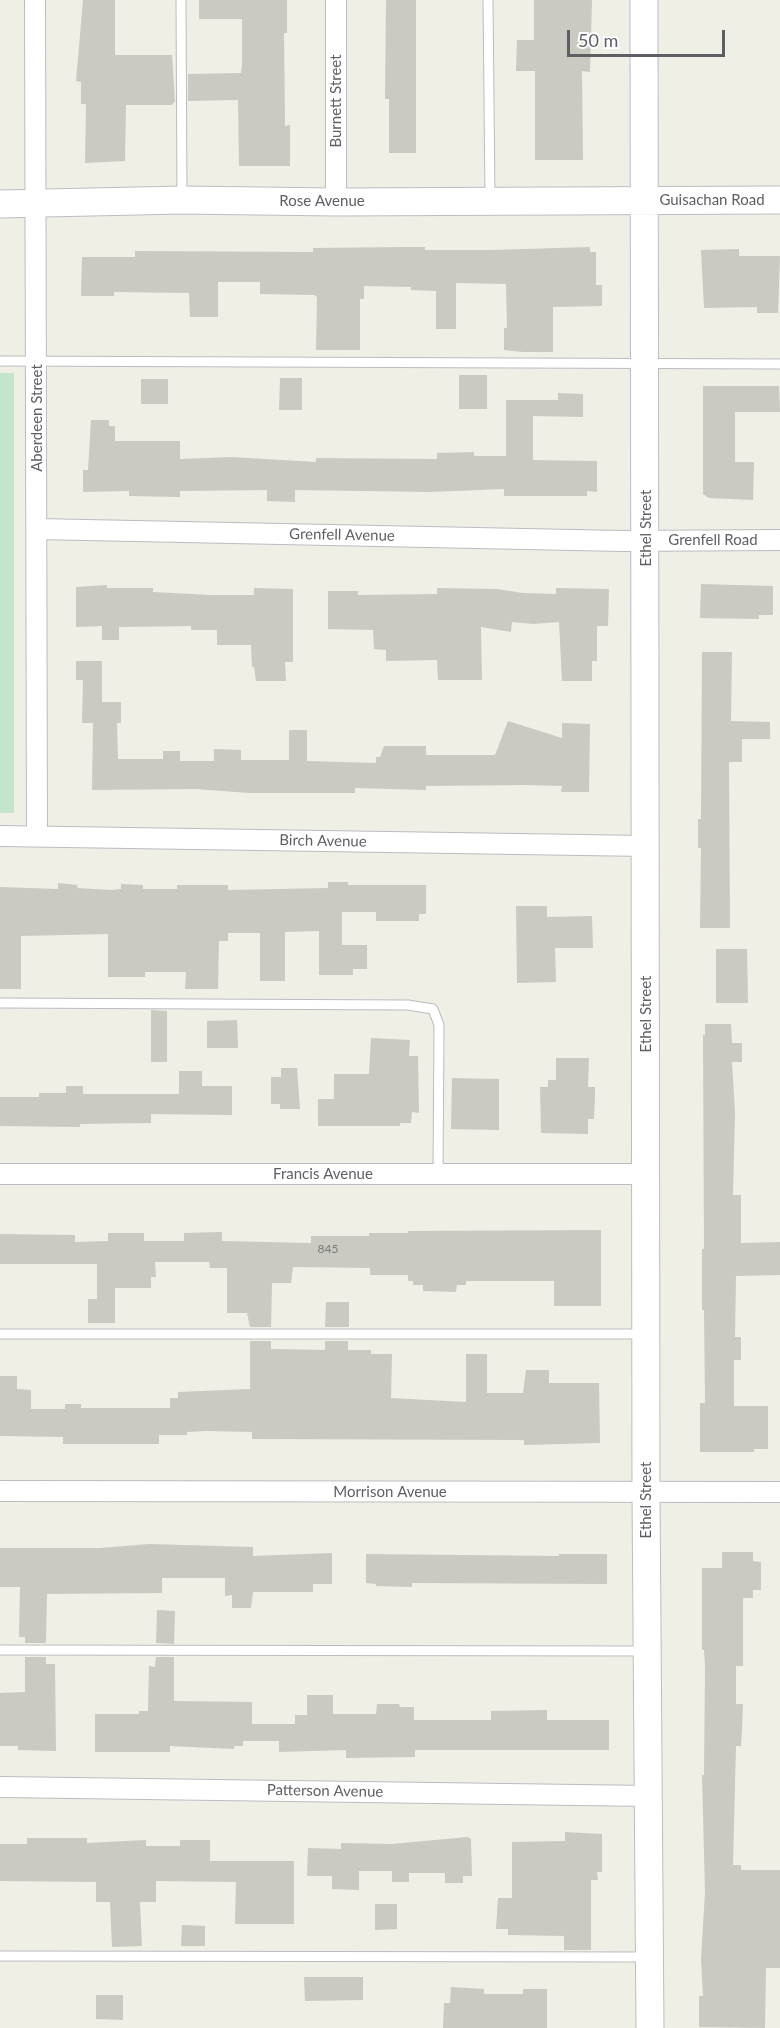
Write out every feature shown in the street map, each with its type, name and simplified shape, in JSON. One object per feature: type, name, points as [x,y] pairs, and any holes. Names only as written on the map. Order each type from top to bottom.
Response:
[{"type":"street","name":"Aberdeen Street","points":[[35,0],[37,836]]},
{"type":"street","name":"Burnett Street","points":[[336,0],[336,202]]},
{"type":"street","name":"Ethel Street","points":[[644,0],[646,1493],[650,2028]]},
{"type":"street","name":"Rose Avenue","points":[[0,204],[182,200],[644,201]]},
{"type":"street","name":"Guisachan Road","points":[[644,201],[780,200]]},
{"type":"street","name":"Grenfell Avenue","points":[[37,529],[646,541]]},
{"type":"street","name":"Grenfell Road","points":[[646,541],[780,540]]},
{"type":"street","name":"Birch Avenue","points":[[0,836],[646,846]]},
{"type":"street","name":"Francis Avenue","points":[[0,1174],[646,1173]]},
{"type":"street","name":"Morrison Avenue","points":[[0,1491],[780,1492]]},
{"type":"street","name":"Patterson Avenue","points":[[0,1787],[650,1796]]},
{"type":"lane","points":[[180,0],[182,200]]},
{"type":"lane","points":[[488,0],[490,201]]},
{"type":"lane","points":[[0,361],[780,364]]},
{"type":"lane","points":[[0,1003],[408,1005],[433,1009],[440,1025],[438,1174]]},
{"type":"lane","points":[[0,1334],[647,1334]]},
{"type":"lane","points":[[0,1650],[647,1651]]},
{"type":"lane","points":[[0,1956],[651,1957]]},
{"type":"green space","points":[[0,373],[14,373],[14,813],[0,813]]},
{"type":"building","points":[[83,0],[115,0],[115,55],[172,55],[175,101],[172,105],[126,105],[125,161],[85,163],[86,104],[81,104],[81,82],[76,81]]},
{"type":"building","points":[[199,0],[287,0],[287,33],[284,33],[285,126],[290,125],[290,166],[239,166],[238,100],[188,101],[188,74],[241,73],[242,65],[242,19],[199,19]]},
{"type":"building","points":[[386,0],[416,0],[416,153],[389,153],[389,99],[385,99]]},
{"type":"building","points":[[534,0],[592,0],[590,72],[582,71],[583,160],[535,160],[535,71],[516,71],[517,40],[534,40]]},
{"type":"building","points":[[425,247],[425,250],[492,250],[590,247],[590,252],[596,252],[596,285],[602,285],[602,306],[553,307],[553,352],[523,352],[504,350],[504,328],[507,328],[506,284],[456,283],[456,329],[436,329],[436,291],[411,290],[411,287],[364,286],[364,299],[360,299],[360,350],[316,350],[317,297],[314,295],[260,294],[260,282],[218,282],[218,317],[190,317],[189,293],[114,292],[114,296],[81,296],[82,257],[135,257],[135,251],[313,252],[313,248]]},
{"type":"building","points":[[739,249],[739,256],[780,256],[778,313],[757,313],[757,307],[704,308],[701,250]]},
{"type":"building","points":[[459,375],[487,375],[487,409],[459,409]]},
{"type":"building","points":[[280,378],[302,378],[302,410],[279,410]]},
{"type":"building","points":[[141,379],[168,379],[168,404],[141,404]]},
{"type":"building","points":[[703,386],[779,386],[780,412],[735,412],[735,462],[754,462],[753,500],[709,498],[703,494]]},
{"type":"building","points":[[558,393],[583,394],[583,417],[533,416],[533,460],[597,461],[597,492],[587,491],[587,496],[504,496],[504,489],[430,492],[295,490],[295,502],[267,501],[267,490],[180,491],[180,497],[129,496],[129,491],[83,492],[83,470],[88,470],[91,420],[109,420],[109,426],[115,426],[115,441],[180,441],[180,459],[231,457],[316,462],[316,458],[437,459],[437,453],[474,452],[474,456],[506,456],[506,400],[558,400]]},
{"type":"building","points":[[701,584],[773,586],[773,615],[759,615],[759,619],[700,618]]},
{"type":"building","points":[[107,585],[107,588],[153,588],[153,592],[211,595],[254,595],[254,588],[293,589],[293,662],[285,662],[286,681],[256,681],[254,667],[252,667],[251,645],[217,645],[217,630],[191,630],[191,626],[119,627],[119,640],[102,640],[102,626],[76,627],[76,587]]},
{"type":"building","points":[[437,588],[497,589],[556,594],[556,588],[609,589],[608,626],[597,626],[597,661],[592,661],[592,681],[562,681],[559,622],[533,624],[512,622],[511,632],[481,627],[482,680],[438,680],[437,660],[386,661],[386,650],[374,649],[373,630],[328,629],[328,591],[358,591],[358,595],[437,594]]},
{"type":"building","points":[[702,652],[732,652],[731,721],[770,722],[770,739],[742,739],[742,762],[729,762],[730,928],[700,928],[701,848],[698,848],[698,819],[701,819]]},
{"type":"building","points":[[76,661],[102,661],[102,702],[121,702],[121,723],[117,723],[118,759],[163,759],[163,751],[180,751],[180,761],[214,761],[214,749],[241,750],[241,760],[289,760],[289,730],[307,730],[307,761],[376,763],[376,757],[380,757],[384,746],[426,746],[426,755],[495,755],[508,721],[562,738],[562,723],[590,724],[589,792],[561,792],[562,786],[527,785],[426,786],[426,790],[355,788],[355,793],[249,793],[196,789],[92,790],[93,723],[82,723],[83,680],[76,680]]},
{"type":"building","points":[[328,882],[348,882],[348,885],[426,885],[426,914],[419,914],[419,921],[376,921],[376,912],[342,912],[342,945],[367,945],[367,969],[353,969],[353,975],[319,975],[319,931],[285,932],[285,981],[260,981],[260,933],[228,933],[228,941],[219,941],[218,989],[185,989],[186,972],[145,972],[145,977],[108,977],[108,934],[21,936],[21,989],[0,989],[0,887],[58,889],[58,883],[77,885],[78,888],[111,890],[121,889],[121,884],[143,885],[143,889],[177,889],[177,885],[228,885],[228,890],[328,888]]},
{"type":"building","points":[[516,906],[547,906],[547,917],[592,916],[593,948],[555,948],[556,982],[517,983]]},
{"type":"building","points":[[716,949],[747,949],[748,1003],[716,1003]]},
{"type":"building","points":[[151,1010],[167,1011],[167,1062],[151,1062]]},
{"type":"building","points":[[237,1020],[238,1048],[207,1048],[207,1021]]},
{"type":"building","points":[[705,1024],[731,1024],[732,1043],[742,1043],[742,1062],[732,1062],[735,1112],[733,1195],[741,1195],[741,1243],[780,1242],[780,1275],[736,1276],[735,1337],[741,1337],[741,1360],[734,1360],[734,1406],[768,1406],[768,1449],[754,1449],[754,1452],[700,1452],[700,1403],[705,1403],[702,1249],[704,1249],[703,1035],[705,1035]]},
{"type":"building","points":[[371,1038],[410,1040],[409,1056],[418,1056],[419,1113],[412,1112],[411,1123],[400,1123],[400,1126],[318,1126],[318,1099],[334,1099],[334,1074],[369,1074]]},
{"type":"building","points":[[556,1058],[589,1058],[588,1087],[595,1087],[595,1097],[594,1119],[588,1119],[588,1134],[541,1133],[540,1087],[548,1087],[548,1080],[556,1080]]},
{"type":"building","points":[[281,1068],[297,1068],[300,1109],[280,1109],[280,1104],[271,1104],[271,1077],[281,1077]]},
{"type":"building","points":[[179,1071],[202,1071],[202,1086],[232,1086],[232,1115],[151,1114],[151,1123],[80,1124],[80,1127],[0,1126],[0,1097],[39,1097],[39,1093],[66,1093],[66,1086],[83,1086],[83,1094],[179,1094]]},
{"type":"building","points":[[452,1078],[499,1079],[499,1130],[451,1129]]},
{"type":"building","points":[[601,1230],[601,1306],[554,1306],[554,1281],[466,1281],[466,1285],[457,1285],[456,1292],[423,1291],[423,1285],[413,1285],[413,1281],[408,1281],[408,1275],[370,1275],[370,1268],[293,1267],[291,1283],[272,1283],[271,1327],[250,1327],[247,1313],[227,1313],[227,1268],[210,1268],[209,1262],[155,1262],[156,1277],[151,1277],[151,1288],[115,1288],[115,1323],[88,1323],[88,1299],[97,1299],[97,1264],[0,1264],[0,1234],[75,1235],[75,1242],[108,1241],[108,1233],[144,1233],[144,1241],[184,1241],[184,1233],[222,1232],[222,1241],[311,1243],[311,1236],[369,1236],[369,1233],[408,1233],[408,1231]]},
{"type":"building","points":[[326,1302],[349,1302],[349,1327],[325,1327]]},
{"type":"building","points":[[250,1341],[271,1341],[271,1349],[325,1350],[325,1341],[348,1341],[348,1350],[371,1350],[371,1354],[392,1354],[391,1398],[466,1402],[466,1354],[487,1354],[487,1393],[523,1393],[526,1370],[549,1370],[549,1383],[599,1383],[600,1443],[524,1445],[524,1440],[252,1439],[252,1432],[206,1431],[187,1432],[187,1435],[159,1435],[159,1444],[63,1444],[63,1437],[0,1436],[0,1376],[17,1376],[17,1389],[31,1390],[31,1409],[65,1409],[65,1404],[81,1404],[81,1408],[170,1408],[170,1398],[178,1398],[178,1392],[250,1389]]},
{"type":"building","points":[[149,1544],[253,1547],[253,1556],[332,1553],[332,1584],[313,1584],[313,1592],[253,1592],[251,1608],[232,1608],[232,1595],[225,1596],[225,1578],[162,1578],[162,1593],[47,1594],[46,1643],[25,1643],[25,1637],[19,1637],[20,1587],[0,1587],[0,1548],[100,1548]]},
{"type":"building","points":[[722,1552],[753,1552],[753,1561],[761,1562],[761,1590],[753,1590],[753,1598],[743,1598],[743,1666],[736,1666],[736,1704],[743,1704],[741,1746],[736,1746],[733,1865],[741,1865],[741,1870],[780,1870],[780,1968],[766,1968],[765,2028],[699,2027],[699,1996],[703,1996],[701,1959],[705,1892],[702,1775],[704,1775],[705,1666],[704,1650],[702,1650],[702,1568],[722,1568]]},
{"type":"building","points":[[366,1554],[559,1556],[559,1554],[607,1554],[607,1584],[412,1583],[412,1587],[376,1586],[376,1584],[366,1583]]},
{"type":"building","points":[[157,1610],[175,1611],[174,1644],[156,1643]]},
{"type":"building","points":[[25,1657],[46,1657],[46,1664],[55,1664],[56,1751],[18,1750],[18,1746],[0,1746],[0,1693],[25,1692]]},
{"type":"building","points":[[156,1657],[174,1657],[174,1701],[252,1702],[252,1724],[295,1724],[295,1715],[307,1715],[307,1695],[333,1695],[333,1714],[376,1714],[377,1704],[414,1707],[414,1720],[491,1720],[491,1711],[547,1710],[547,1720],[609,1720],[609,1750],[415,1750],[415,1757],[346,1758],[346,1750],[279,1752],[279,1741],[243,1741],[243,1746],[234,1746],[234,1749],[170,1746],[170,1752],[95,1752],[95,1714],[139,1714],[139,1711],[148,1711],[149,1666],[155,1667]]},
{"type":"building","points":[[565,1832],[602,1834],[602,1872],[597,1872],[598,1880],[591,1880],[591,1950],[564,1950],[564,1936],[508,1935],[508,1929],[496,1929],[498,1898],[512,1898],[512,1842],[565,1841]]},
{"type":"building","points":[[468,1837],[471,1839],[472,1876],[463,1876],[463,1883],[445,1883],[445,1873],[409,1873],[409,1882],[392,1882],[392,1871],[359,1871],[359,1890],[332,1889],[332,1876],[307,1876],[308,1848],[341,1849],[341,1843],[391,1844]]},
{"type":"building","points":[[27,1838],[87,1838],[87,1843],[146,1840],[146,1846],[180,1846],[180,1840],[210,1840],[210,1861],[294,1861],[294,1924],[235,1924],[236,1882],[156,1881],[156,1902],[140,1902],[142,1946],[112,1947],[110,1902],[96,1902],[96,1882],[0,1881],[0,1844],[27,1844]]},
{"type":"building","points":[[375,1904],[397,1904],[397,1929],[375,1930]]},
{"type":"building","points":[[182,1925],[205,1926],[205,1946],[181,1946]]},
{"type":"building","points":[[304,1977],[363,1977],[363,2000],[305,2001]]},
{"type":"building","points":[[451,1987],[484,1989],[484,1994],[523,1994],[523,1989],[547,1989],[547,2028],[443,2028],[444,2003],[450,2003]]},
{"type":"building","points":[[96,1995],[123,1995],[123,2020],[96,2019]]}]
